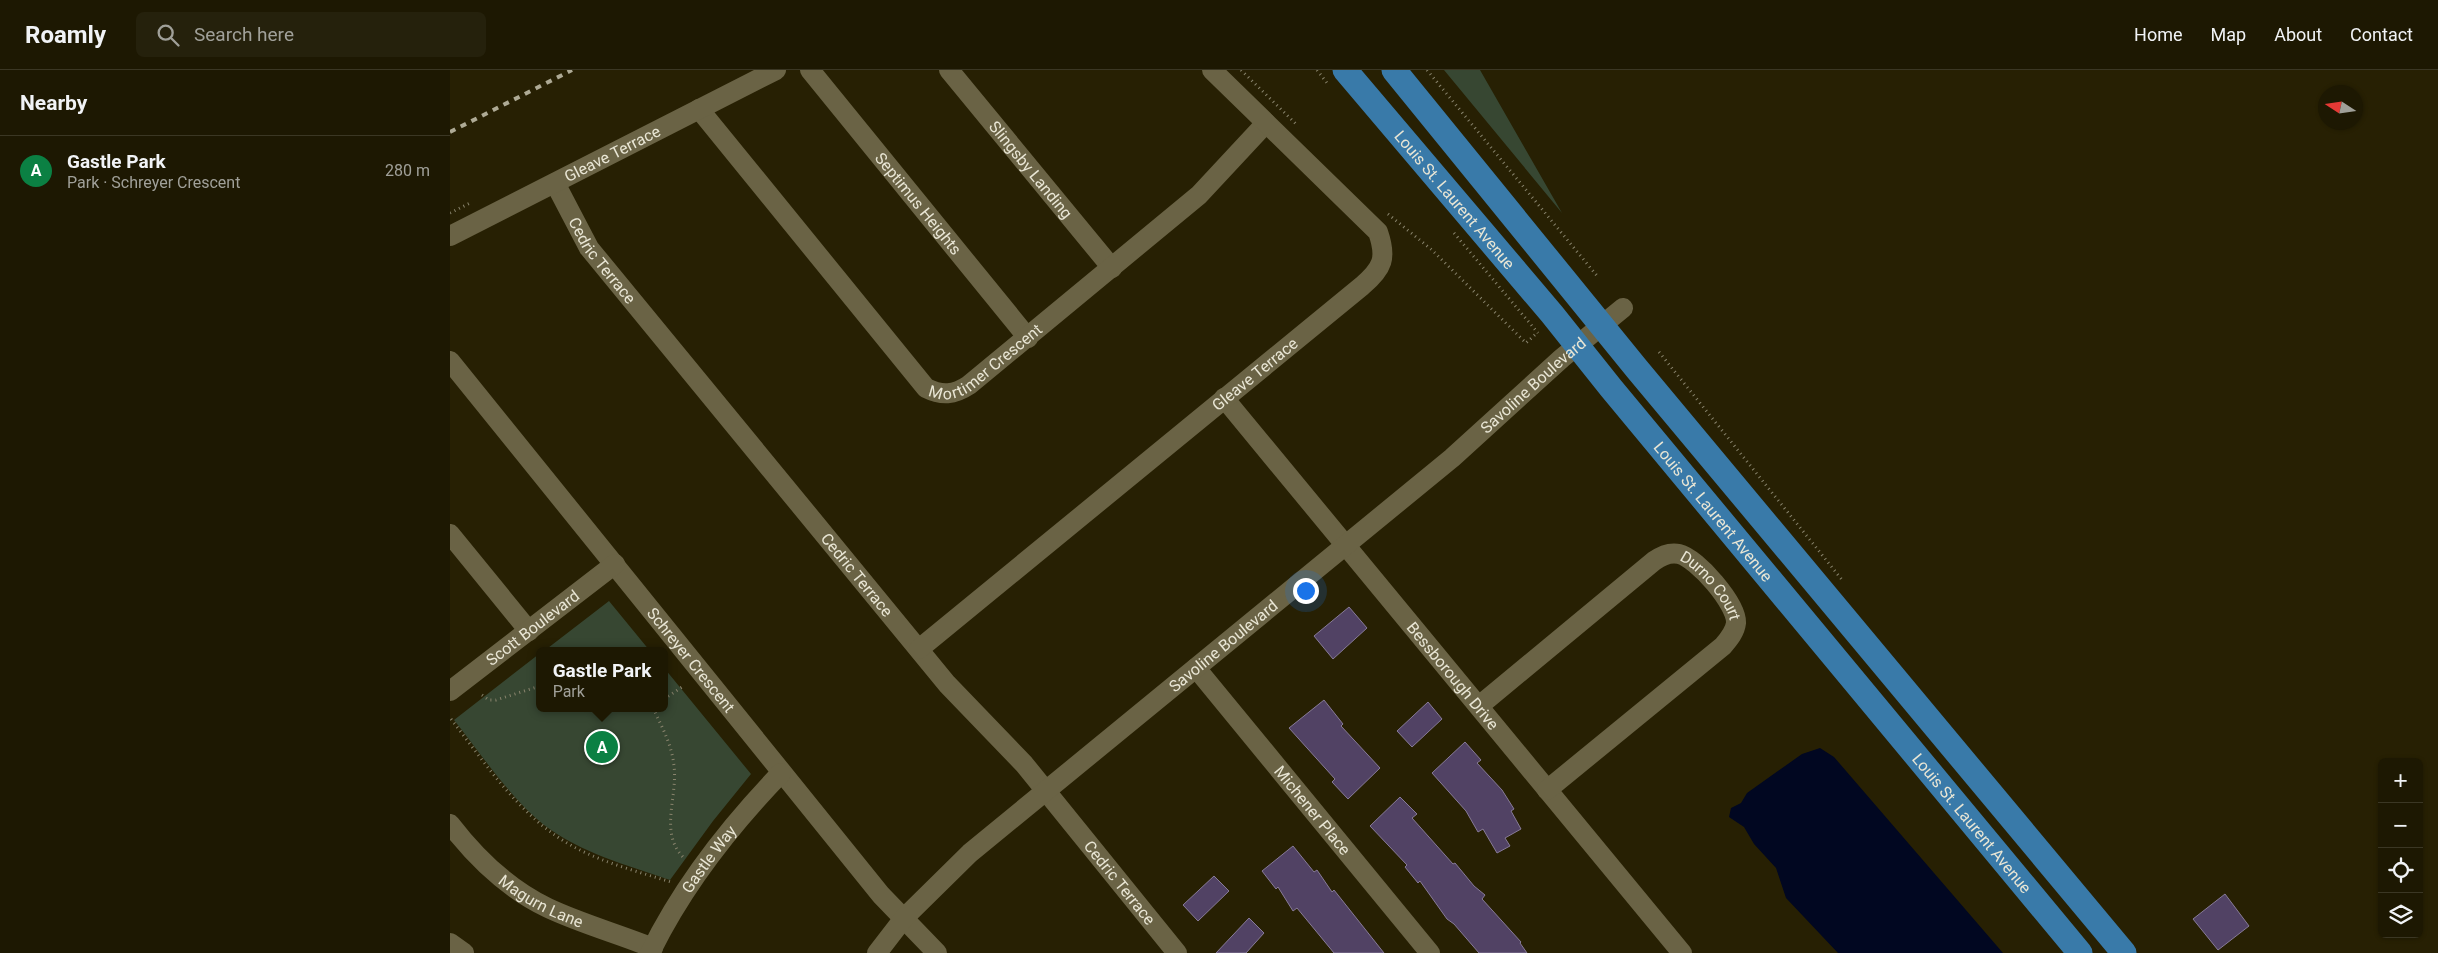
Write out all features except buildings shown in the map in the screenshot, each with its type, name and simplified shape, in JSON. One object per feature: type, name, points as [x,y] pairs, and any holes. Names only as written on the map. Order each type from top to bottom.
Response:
[{"type":"main road","name":"Louis St. Laurent Avenue","points":[[1345,70],[1578,346],[2080,953]]},
{"type":"main road","name":"Louis St. Laurent Avenue","points":[[1394,70],[1602,326],[2124,953]]},
{"type":"street","name":"Gleave Terrace","points":[[450,236],[776,70]]},
{"type":"street","name":"Septimus Heights","points":[[810,70],[1028,338]]},
{"type":"street","name":"Slingsby Landing","points":[[949,70],[1112,268]]},
{"type":"street","name":"Gleave Terrace","points":[[919,649],[1368,281],[1383,261],[1383,246],[1378,232],[1212,70]]},
{"type":"street","name":"Mortimer Crescent","points":[[699,109],[926,388],[943,394],[957,393],[1028,338],[1112,268],[1199,195],[1266,123]]},
{"type":"street","name":"Cedric Terrace","points":[[555,183],[589,248],[947,684],[1024,764],[1178,953]]},
{"type":"street","name":"Savoline Boulevard","points":[[877,953],[904,918],[970,853],[1452,458],[1623,308]]},
{"type":"street","name":"Schreyer Crescent","points":[[450,361],[616,564],[781,773],[882,895],[937,953]]},
{"type":"street","name":"Bessborough Drive","points":[[1224,398],[1682,953]]},
{"type":"street","points":[[450,534],[529,630]]},
{"type":"street","name":"Durno Court","points":[[1479,706],[1654,560],[1663,555],[1676,553],[1686,556],[1702,570],[1733,610],[1736,622],[1732,636],[1723,646],[1547,790]]},
{"type":"street","name":"Scott Boulevard","points":[[450,691],[616,564]]},
{"type":"street","name":"Michener Place","points":[[1196,668],[1430,953]]},
{"type":"street","name":"Gastle Way","points":[[652,950],[704,866],[732,828],[781,773]]},
{"type":"street","name":"Magurn Lane","points":[[450,824],[487,866],[530,898],[549,908],[652,950]]},
{"type":"street","points":[[450,943],[464,953]]},
{"type":"path","points":[[1241,70],[1300,128]]},
{"type":"path","points":[[1427,70],[1598,277]]},
{"type":"path","points":[[1382,209],[1432,250],[1526,343],[1538,333]]},
{"type":"path","points":[[668,696],[682,686]]},
{"type":"path","points":[[482,695],[489,700],[496,700],[536,687]]},
{"type":"path","points":[[655,712],[666,734],[674,766],[670,820],[672,840],[680,854],[687,860]]},
{"type":"path","points":[[451,719],[511,796],[543,827],[576,848],[596,857],[671,882]]},
{"type":"green space","points":[[1444,70],[1480,70],[1562,213]]},
{"type":"green space","points":[[609,601],[647,647],[549,647]]},
{"type":"green space","points":[[536,656],[536,712],[668,712],[668,673],[751,774],[713,821],[670,880],[589,851],[558,835],[544,825],[519,802],[454,720]]},
{"type":"water","points":[[1820,748],[1834,757],[2003,953],[1838,953],[1786,898],[1776,868],[1754,844],[1744,827],[1729,817],[1731,808],[1741,803],[1747,793],[1802,754]]},
{"type":"railway","points":[[450,132],[572,70]]},
{"type":"place","name":"Gastle Park","points":[[602,747]]}]
